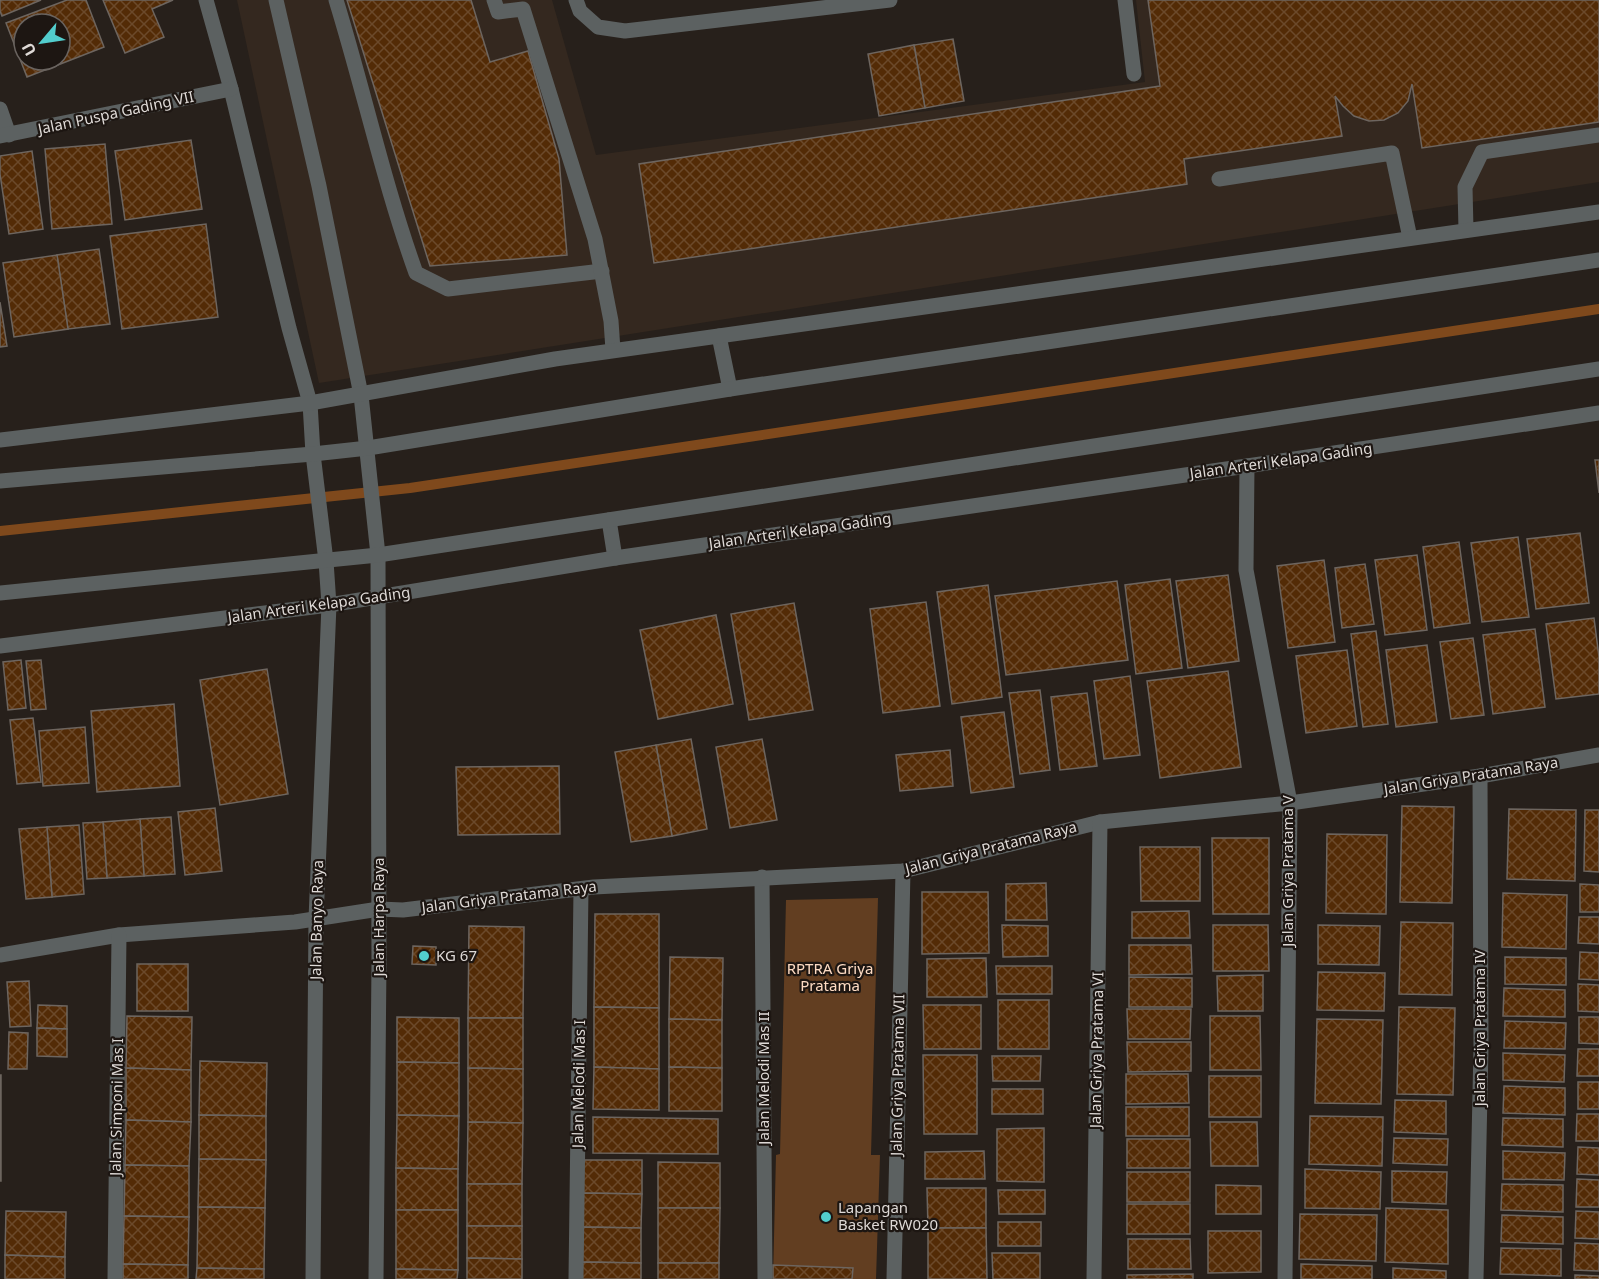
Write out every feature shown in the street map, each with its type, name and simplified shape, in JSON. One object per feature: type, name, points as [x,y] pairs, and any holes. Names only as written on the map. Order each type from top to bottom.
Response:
[{"type":"street","name":"Jalan Banyo Raya","points":[[206,0],[231,89],[289,328],[310,403],[313,454],[326,561],[329,605],[316,919],[313,1279]]},
{"type":"street","name":"Jalan Harpa Raya","points":[[276,0],[319,186],[362,395],[376,525],[379,598],[376,1279]]},
{"type":"street","points":[[336,0],[356,63],[400,230],[416,273],[448,289],[602,271]]},
{"type":"street","points":[[494,0],[498,12],[523,9],[596,239],[611,321],[613,351]]},
{"type":"street","points":[[576,0],[580,11],[598,27],[625,31],[890,0]]},
{"type":"street","points":[[1125,0],[1134,74]]},
{"type":"street","name":"Jalan Puspa Gading VII","points":[[4,136],[231,89]]},
{"type":"street","points":[[0,109],[4,136]]},
{"type":"street","points":[[1466,230],[1465,187],[1482,152],[1599,135]]},
{"type":"street","points":[[1219,179],[1392,153],[1410,238]]},
{"type":"street","points":[[0,440],[310,403],[555,359],[1599,212]]},
{"type":"street","points":[[0,481],[368,448],[730,388],[1599,260]]},
{"type":"street","points":[[719,336],[730,388]]},
{"type":"street","points":[[0,593],[378,555],[1599,369]]},
{"type":"street","name":"Jalan Arteri Kelapa Gading","points":[[0,646],[379,598],[615,558],[1599,413]]},
{"type":"street","name":"Jalan Griya Pratama V","points":[[1247,466],[1246,570],[1290,803],[1285,1279]]},
{"type":"street","points":[[609,520],[615,558]]},
{"type":"street","name":"Jalan Griya Pratama Raya","points":[[0,955],[119,935],[295,922],[379,909],[403,910],[581,888],[903,871],[1100,822],[1290,803],[1480,776],[1599,755]]},
{"type":"street","name":"Jalan Griya Pratama IV","points":[[1476,1279],[1481,1047],[1480,776]]},
{"type":"street","name":"Jalan Griya Pratama VI","points":[[1094,1279],[1100,822]]},
{"type":"street","name":"Jalan Griya Pratama VII","points":[[894,1279],[903,871]]},
{"type":"street","name":"Jalan Melodi Mas II","points":[[762,877],[765,1279]]},
{"type":"street","name":"Jalan Melodi Mas I","points":[[576,1279],[581,888]]},
{"type":"street","name":"Jalan Simponi Mas I","points":[[116,1279],[119,935]]},
{"type":"shaded area","points":[[237,0],[552,0],[596,155],[1145,82],[1136,0],[1599,0],[1599,182],[319,383]]},
{"type":"green space","name":"RPTRA Griya Pratama","points":[[878,898],[871,1155],[880,1155],[876,1279],[773,1279],[776,1155],[780,1154],[786,900]]},
{"type":"building","points":[[0,0],[41,0],[2,16]]},
{"type":"building","points":[[67,0],[86,0],[104,47],[72,59],[72,12],[35,12]]},
{"type":"building","points":[[103,0],[173,0],[152,9],[164,37],[125,53]]},
{"type":"building","points":[[347,0],[471,0],[490,62],[528,51],[559,159],[567,255],[430,266]]},
{"type":"building","points":[[1148,0],[1599,0],[1599,122],[1422,148],[1412,84],[1408,101],[1398,113],[1384,120],[1369,121],[1354,116],[1335,96],[1342,136],[1184,159],[1187,184],[654,263],[639,164],[1160,86]]},
{"type":"building","points":[[12,21],[12,38],[6,23]]},
{"type":"building","points":[[953,39],[964,101],[925,108],[914,45]]},
{"type":"building","points":[[914,45],[925,108],[879,116],[868,54]]},
{"type":"building","points":[[25,72],[40,72],[27,77]]},
{"type":"building","points":[[191,140],[202,209],[125,220],[115,151]]},
{"type":"building","points":[[105,144],[112,224],[52,229],[45,149]]},
{"type":"building","points":[[32,151],[43,229],[9,234],[0,174],[0,156]]},
{"type":"building","points":[[206,224],[218,317],[122,329],[110,236]]},
{"type":"building","points":[[99,249],[110,324],[68,329],[57,255]]},
{"type":"building","points":[[57,255],[68,329],[14,337],[3,263]]},
{"type":"building","points":[[0,302],[7,346],[0,347]]},
{"type":"building","points":[[1595,460],[1599,460],[1599,493]]},
{"type":"building","points":[[1580,533],[1589,603],[1536,609],[1527,539]]},
{"type":"building","points":[[1518,537],[1529,617],[1482,622],[1471,543]]},
{"type":"building","points":[[1459,542],[1470,623],[1434,628],[1423,547]]},
{"type":"building","points":[[1417,555],[1427,630],[1385,635],[1375,560]]},
{"type":"building","points":[[1324,560],[1335,642],[1288,648],[1277,566]]},
{"type":"building","points":[[1365,564],[1374,624],[1342,628],[1335,568]]},
{"type":"building","points":[[1228,575],[1239,661],[1188,668],[1176,581]]},
{"type":"building","points":[[1170,579],[1182,668],[1136,674],[1125,585]]},
{"type":"building","points":[[1117,581],[1128,660],[1006,675],[995,596]]},
{"type":"building","points":[[988,585],[1002,697],[952,704],[937,592]]},
{"type":"building","points":[[926,602],[940,706],[883,713],[870,609]]},
{"type":"building","points":[[794,603],[813,710],[749,720],[731,614]]},
{"type":"building","points":[[716,615],[733,704],[658,719],[640,630]]},
{"type":"building","points":[[1594,618],[1599,657],[1599,694],[1556,699],[1546,624]]},
{"type":"building","points":[[1535,629],[1545,707],[1493,714],[1483,635]]},
{"type":"building","points":[[1376,631],[1388,724],[1363,727],[1351,634]]},
{"type":"building","points":[[1473,638],[1484,715],[1451,719],[1440,642]]},
{"type":"building","points":[[1427,645],[1437,722],[1396,727],[1386,650]]},
{"type":"building","points":[[1347,650],[1357,726],[1306,733],[1296,656]]},
{"type":"building","points":[[21,660],[26,708],[8,710],[3,662]]},
{"type":"building","points":[[41,660],[46,709],[31,710],[26,661]]},
{"type":"building","points":[[267,669],[288,794],[220,805],[200,680]]},
{"type":"building","points":[[1228,671],[1241,767],[1160,778],[1147,681]]},
{"type":"building","points":[[1130,676],[1140,755],[1104,759],[1094,681]]},
{"type":"building","points":[[1040,690],[1050,770],[1020,774],[1009,693]]},
{"type":"building","points":[[1087,693],[1097,766],[1060,770],[1051,697]]},
{"type":"building","points":[[174,704],[180,786],[97,792],[91,711]]},
{"type":"building","points":[[1004,712],[1014,787],[971,793],[961,717]]},
{"type":"building","points":[[33,718],[41,782],[17,784],[10,720]]},
{"type":"building","points":[[85,727],[89,783],[43,786],[39,731]]},
{"type":"building","points":[[691,739],[707,829],[672,836],[656,745]]},
{"type":"building","points":[[762,739],[777,820],[730,828],[716,747]]},
{"type":"building","points":[[656,745],[672,836],[631,842],[615,752]]},
{"type":"building","points":[[950,750],[953,786],[900,791],[896,755]]},
{"type":"building","points":[[559,766],[560,834],[458,835],[456,767]]},
{"type":"building","points":[[1402,806],[1454,807],[1452,903],[1400,902]]},
{"type":"building","points":[[215,808],[222,871],[185,875],[178,812]]},
{"type":"building","points":[[1509,809],[1576,810],[1575,881],[1507,879]]},
{"type":"building","points":[[1585,810],[1599,810],[1599,872],[1584,871]]},
{"type":"building","points":[[171,817],[175,874],[144,876],[140,819]]},
{"type":"building","points":[[140,819],[144,876],[107,878],[103,822]]},
{"type":"building","points":[[103,822],[107,878],[87,879],[83,823]]},
{"type":"building","points":[[79,825],[84,894],[52,897],[47,827]]},
{"type":"building","points":[[47,827],[52,897],[26,899],[19,829]]},
{"type":"building","points":[[1327,834],[1387,835],[1386,914],[1326,913]]},
{"type":"building","points":[[1212,838],[1269,838],[1269,914],[1213,914]]},
{"type":"building","points":[[1140,847],[1200,847],[1200,901],[1141,901]]},
{"type":"building","points":[[1046,883],[1047,920],[1006,920],[1006,884]]},
{"type":"building","points":[[1580,884],[1599,885],[1599,912],[1580,912]]},
{"type":"building","points":[[922,892],[988,892],[989,953],[922,954]]},
{"type":"building","points":[[1503,893],[1567,895],[1566,949],[1502,947]]},
{"type":"building","points":[[1189,911],[1190,938],[1132,938],[1132,912]]},
{"type":"building","points":[[595,914],[659,914],[659,1008],[594,1007]]},
{"type":"building","points":[[1579,917],[1599,917],[1599,944],[1578,943]]},
{"type":"building","points":[[1401,922],[1453,923],[1452,995],[1399,994]]},
{"type":"building","points":[[1002,925],[1048,926],[1048,956],[1003,957]]},
{"type":"building","points":[[1213,925],[1268,925],[1269,971],[1213,971]]},
{"type":"building","points":[[1318,925],[1380,926],[1379,965],[1318,964]]},
{"type":"building","points":[[469,926],[524,927],[523,1018],[468,1018]]},
{"type":"building","points":[[1129,945],[1191,945],[1192,974],[1129,975]]},
{"type":"building","name":"KG 67","points":[[413,946],[436,947],[436,965],[412,964]]},
{"type":"building","points":[[1580,952],[1599,953],[1599,980],[1579,979]]},
{"type":"building","points":[[670,957],[723,958],[722,1020],[669,1019]]},
{"type":"building","points":[[1505,957],[1566,958],[1566,985],[1505,984]]},
{"type":"building","points":[[986,958],[987,997],[927,997],[927,959]]},
{"type":"building","points":[[137,964],[188,964],[188,1011],[137,1011]]},
{"type":"building","points":[[996,966],[1052,966],[1052,994],[997,994]]},
{"type":"building","points":[[1318,972],[1385,973],[1384,1011],[1317,1010]]},
{"type":"building","points":[[1263,975],[1263,1011],[1218,1011],[1217,976]]},
{"type":"building","points":[[1129,977],[1192,978],[1192,1007],[1129,1007]]},
{"type":"building","points":[[29,981],[31,1026],[10,1027],[7,982]]},
{"type":"building","points":[[1578,984],[1599,985],[1599,1012],[1578,1011]]},
{"type":"building","points":[[1504,988],[1565,990],[1565,1017],[1503,1016]]},
{"type":"building","points":[[998,1000],[1049,1000],[1049,1049],[998,1049]]},
{"type":"building","points":[[38,1005],[67,1006],[67,1029],[37,1028]]},
{"type":"building","points":[[923,1005],[981,1005],[981,1049],[924,1049]]},
{"type":"building","points":[[594,1007],[659,1008],[659,1069],[594,1067]]},
{"type":"building","points":[[1399,1007],[1455,1008],[1453,1095],[1397,1094]]},
{"type":"building","points":[[1127,1009],[1191,1009],[1190,1039],[1128,1039]]},
{"type":"building","points":[[127,1016],[192,1017],[191,1070],[126,1068]]},
{"type":"building","points":[[1210,1016],[1260,1016],[1261,1070],[1210,1070]]},
{"type":"building","points":[[397,1017],[459,1018],[459,1063],[397,1062]]},
{"type":"building","points":[[1579,1017],[1599,1017],[1599,1044],[1579,1043]]},
{"type":"building","points":[[468,1018],[523,1018],[523,1069],[468,1068]]},
{"type":"building","points":[[669,1019],[722,1020],[722,1068],[669,1067]]},
{"type":"building","points":[[1317,1019],[1383,1020],[1381,1104],[1315,1103]]},
{"type":"building","points":[[1505,1021],[1566,1023],[1565,1049],[1504,1048]]},
{"type":"building","points":[[37,1028],[67,1029],[67,1057],[37,1056]]},
{"type":"building","points":[[9,1032],[28,1033],[27,1069],[8,1069]]},
{"type":"building","points":[[1127,1042],[1191,1042],[1191,1071],[1128,1072]]},
{"type":"building","points":[[1578,1049],[1599,1049],[1599,1076],[1577,1076]]},
{"type":"building","points":[[1503,1053],[1565,1055],[1564,1082],[1503,1080]]},
{"type":"building","points":[[923,1055],[977,1055],[977,1134],[924,1134]]},
{"type":"building","points":[[992,1056],[1041,1056],[1040,1081],[993,1081]]},
{"type":"building","points":[[200,1061],[267,1063],[266,1116],[199,1115]]},
{"type":"building","points":[[397,1062],[459,1063],[459,1116],[397,1115]]},
{"type":"building","points":[[594,1067],[659,1069],[659,1110],[593,1109]]},
{"type":"building","points":[[669,1067],[722,1068],[722,1111],[669,1111]]},
{"type":"building","points":[[126,1068],[191,1070],[191,1122],[126,1120]]},
{"type":"building","points":[[468,1068],[523,1069],[523,1123],[468,1122]]},
{"type":"building","points":[[1126,1074],[1188,1074],[1189,1103],[1126,1104]]},
{"type":"building","points":[[1,1075],[1,1181],[0,1181]]},
{"type":"building","points":[[1209,1076],[1261,1076],[1261,1117],[1209,1117]]},
{"type":"building","points":[[1578,1082],[1599,1082],[1599,1109],[1578,1109]]},
{"type":"building","points":[[1504,1086],[1565,1088],[1565,1115],[1503,1113]]},
{"type":"building","points":[[992,1089],[1043,1089],[1043,1114],[992,1114]]},
{"type":"building","points":[[1395,1100],[1446,1101],[1446,1134],[1394,1132]]},
{"type":"building","points":[[1126,1107],[1189,1107],[1189,1136],[1126,1136]]},
{"type":"building","points":[[1577,1114],[1599,1114],[1599,1141],[1576,1141]]},
{"type":"building","points":[[199,1115],[266,1116],[266,1160],[199,1159]]},
{"type":"building","points":[[397,1115],[459,1116],[458,1169],[396,1168]]},
{"type":"building","points":[[1310,1116],[1383,1117],[1382,1166],[1309,1164]]},
{"type":"building","points":[[593,1117],[718,1119],[718,1154],[593,1153]]},
{"type":"building","points":[[1503,1118],[1563,1119],[1563,1147],[1502,1145]]},
{"type":"building","points":[[126,1120],[191,1122],[189,1166],[125,1165]]},
{"type":"building","points":[[468,1122],[523,1123],[522,1184],[467,1184]]},
{"type":"building","points":[[1210,1122],[1257,1122],[1258,1166],[1211,1166]]},
{"type":"building","points":[[1044,1128],[1044,1182],[997,1181],[997,1129]]},
{"type":"building","points":[[1394,1138],[1448,1139],[1447,1165],[1393,1163]]},
{"type":"building","points":[[1127,1139],[1190,1139],[1190,1168],[1127,1168]]},
{"type":"building","points":[[1578,1147],[1599,1148],[1599,1175],[1577,1174]]},
{"type":"building","points":[[984,1151],[985,1179],[925,1179],[925,1152]]},
{"type":"building","points":[[1503,1151],[1565,1153],[1564,1180],[1503,1179]]},
{"type":"building","points":[[199,1159],[266,1160],[265,1208],[198,1207]]},
{"type":"building","points":[[582,1160],[642,1160],[642,1194],[582,1193]]},
{"type":"building","points":[[658,1162],[720,1163],[720,1208],[658,1208]]},
{"type":"building","points":[[125,1165],[189,1166],[189,1217],[124,1216]]},
{"type":"building","points":[[396,1168],[458,1169],[458,1210],[396,1210]]},
{"type":"building","points":[[1305,1169],[1381,1172],[1380,1209],[1305,1208]]},
{"type":"building","points":[[1392,1171],[1447,1172],[1446,1204],[1392,1202]]},
{"type":"building","points":[[1127,1172],[1190,1172],[1190,1202],[1127,1202]]},
{"type":"building","points":[[1577,1179],[1599,1180],[1599,1207],[1576,1207]]},
{"type":"building","points":[[467,1184],[522,1184],[522,1226],[467,1226]]},
{"type":"building","points":[[1502,1184],[1563,1185],[1563,1212],[1501,1210]]},
{"type":"building","points":[[1216,1185],[1261,1186],[1261,1214],[1216,1214]]},
{"type":"building","points":[[927,1188],[986,1188],[986,1228],[928,1228]]},
{"type":"building","points":[[998,1190],[1045,1190],[1045,1214],[999,1214]]},
{"type":"building","points":[[582,1193],[642,1194],[641,1228],[581,1227]]},
{"type":"building","points":[[1127,1204],[1190,1204],[1190,1234],[1127,1234]]},
{"type":"building","points":[[198,1207],[265,1208],[264,1269],[197,1268]]},
{"type":"building","points":[[658,1208],[720,1208],[719,1263],[658,1263]]},
{"type":"building","points":[[1386,1208],[1448,1210],[1448,1264],[1385,1262]]},
{"type":"building","points":[[396,1210],[458,1210],[458,1270],[396,1269]]},
{"type":"building","points":[[6,1211],[66,1212],[65,1257],[5,1255]]},
{"type":"building","points":[[1576,1211],[1599,1212],[1599,1239],[1575,1238]]},
{"type":"building","points":[[1300,1214],[1377,1215],[1376,1261],[1299,1259]]},
{"type":"building","points":[[1502,1215],[1563,1217],[1563,1244],[1501,1242]]},
{"type":"building","points":[[124,1216],[189,1217],[188,1265],[123,1264]]},
{"type":"building","points":[[998,1222],[1041,1222],[1041,1246],[998,1246]]},
{"type":"building","points":[[467,1226],[522,1226],[522,1259],[467,1258]]},
{"type":"building","points":[[581,1227],[641,1228],[641,1263],[581,1262]]},
{"type":"building","points":[[928,1228],[986,1228],[987,1279],[928,1279]]},
{"type":"building","points":[[1208,1231],[1261,1231],[1261,1272],[1208,1273]]},
{"type":"building","points":[[1128,1239],[1190,1239],[1191,1269],[1128,1269]]},
{"type":"building","points":[[1575,1243],[1599,1244],[1599,1271],[1574,1270]]},
{"type":"building","points":[[1501,1248],[1561,1249],[1561,1276],[1500,1274]]},
{"type":"building","points":[[992,1253],[1040,1253],[1040,1279],[993,1279]]},
{"type":"building","points":[[5,1255],[65,1257],[65,1279],[5,1279]]},
{"type":"building","points":[[467,1258],[522,1259],[522,1279],[467,1279]]},
{"type":"building","points":[[581,1262],[641,1263],[641,1279],[582,1279]]},
{"type":"building","points":[[658,1263],[719,1263],[719,1279],[658,1279]]},
{"type":"building","points":[[123,1264],[188,1265],[188,1279],[123,1279]]},
{"type":"building","points":[[1301,1264],[1372,1266],[1372,1279],[1301,1279]]},
{"type":"building","points":[[773,1265],[853,1268],[852,1279],[773,1279]]},
{"type":"building","points":[[197,1268],[264,1269],[264,1279],[196,1279]]},
{"type":"building","points":[[1393,1268],[1446,1271],[1446,1279],[1393,1279]]},
{"type":"building","points":[[396,1269],[458,1270],[457,1279],[396,1279]]},
{"type":"building","points":[[1193,1274],[1193,1279],[1127,1279],[1127,1275]]},
{"type":"building","points":[[1575,1275],[1599,1276],[1599,1279],[1575,1279]]},
{"type":"waterway","points":[[0,531],[410,488],[1599,309]]},
{"type":"place","name":"KG 67","points":[[424,956]]},
{"type":"place","name":"Lapangan Basket RW020","points":[[826,1217]]}]
